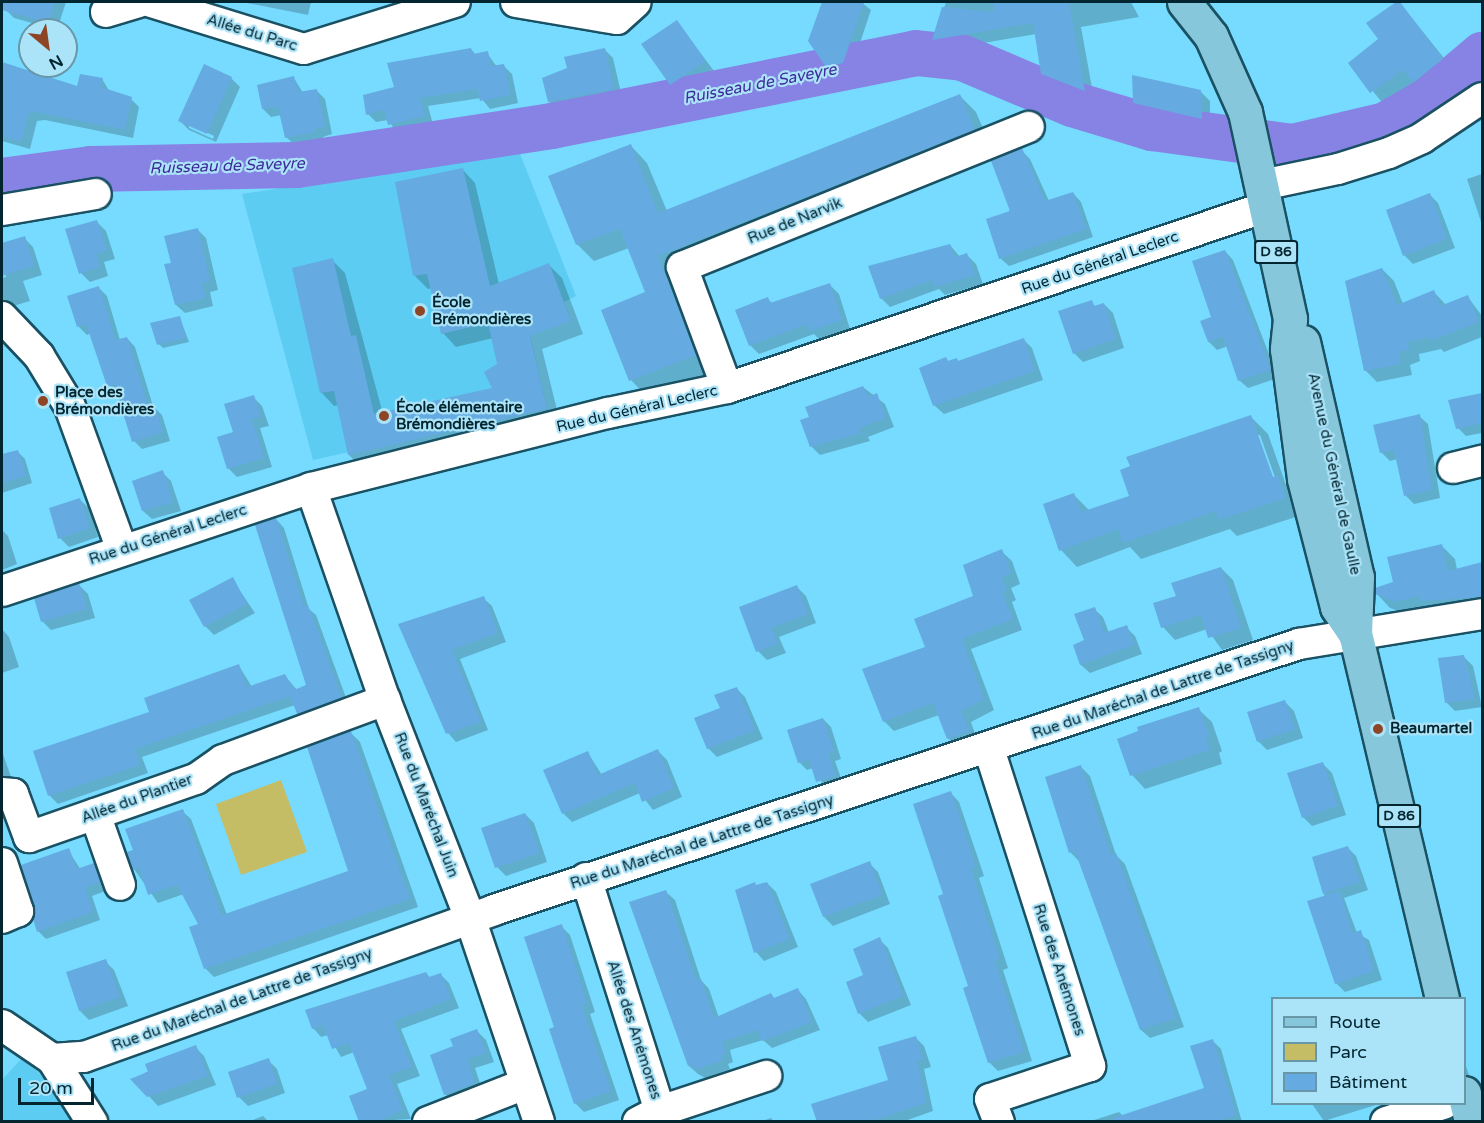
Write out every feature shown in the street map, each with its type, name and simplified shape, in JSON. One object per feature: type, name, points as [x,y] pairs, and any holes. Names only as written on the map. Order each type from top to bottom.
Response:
[{"type":"main road","name":"Avenue du Général de Gaulle","points":[[1184,2],[1211,36],[1231,74],[1246,118],[1290,319],[1306,348],[1358,577],[1355,634],[1442,997]]},
{"type":"main road","name":"Avenue du Général de Gaulle","points":[[1290,319],[1287,349],[1304,479],[1336,607],[1355,634]]},
{"type":"street","points":[[105,12],[139,2]]},
{"type":"street","name":"Allée du Parc","points":[[151,2],[304,49],[455,2]]},
{"type":"street","points":[[516,2],[617,19],[636,2]]},
{"type":"street","name":"Rue du Général Leclerc","points":[[2,591],[311,488],[608,413],[728,388],[1261,183],[1338,169],[1389,153],[1422,138],[1482,98]]},
{"type":"street","name":"Rue de Narvik","points":[[728,388],[682,267],[1029,127]]},
{"type":"street","points":[[2,210],[96,194]]},
{"type":"street","points":[[2,317],[39,356],[70,407],[122,550]]},
{"type":"street","points":[[1453,468],[1482,461]]},
{"type":"street","name":"Rue du Maréchal Juin","points":[[311,488],[385,700],[470,918],[539,1122]]},
{"type":"street","name":"Rue du Maréchal de Lattre de Tassigny","points":[[52,1059],[84,1057],[586,878],[989,749],[1299,644],[1482,614]]},
{"type":"street","name":"Allée du Plantier","points":[[2,855],[29,837],[196,779],[223,760],[385,700]]},
{"type":"street","name":"Rue des Anémones","points":[[989,749],[1090,1066],[990,1099],[999,1122]]},
{"type":"street","points":[[7,794],[29,837]]},
{"type":"street","points":[[95,814],[120,885]]},
{"type":"street","points":[[2,863],[18,911],[2,918]]},
{"type":"street","name":"Allée des Anémones","points":[[586,878],[649,1116],[766,1076]]},
{"type":"street","points":[[2,1025],[52,1059],[92,1122]]},
{"type":"street","points":[[428,1122],[525,1084]]},
{"type":"street","points":[[1386,1122],[1451,1105]]},
{"type":"shaded area","name":"École Brémondières","points":[[519,151],[576,296],[564,302],[571,321],[530,334],[547,409],[313,460],[242,194]]},
{"type":"shaded area","points":[[23,1057],[83,1121],[2,1121],[2,1080]]},
{"type":"green space","points":[[281,780],[307,852],[241,875],[216,804]]},
{"type":"building","points":[[2,2],[55,2],[50,18],[30,18],[2,10]]},
{"type":"building","points":[[822,2],[864,2],[843,63],[826,67],[808,41]]},
{"type":"building","points":[[994,2],[1069,2],[1085,91],[1041,74],[1033,23],[932,40],[942,7],[993,12]]},
{"type":"building","points":[[1396,2],[1400,2],[1443,59],[1413,82],[1403,70],[1370,93],[1348,63],[1378,39],[1366,23]]},
{"type":"building","points":[[677,20],[706,61],[670,85],[641,44]]},
{"type":"building","points":[[471,48],[473,54],[488,51],[491,66],[504,64],[510,95],[480,101],[477,89],[420,98],[425,116],[388,125],[384,110],[366,115],[363,95],[394,87],[387,63]]},
{"type":"building","points":[[605,48],[614,89],[548,102],[542,78],[567,68],[564,57]]},
{"type":"building","points":[[2,62],[18,67],[18,78],[52,78],[77,86],[80,74],[103,78],[101,87],[132,97],[125,130],[36,112],[29,113],[21,142],[2,136]]},
{"type":"building","points":[[204,64],[232,77],[207,134],[178,121]]},
{"type":"building","points":[[1132,75],[1201,90],[1202,119],[1133,103]]},
{"type":"building","points":[[294,76],[298,92],[317,89],[325,126],[316,129],[316,132],[285,138],[278,107],[262,109],[257,85]]},
{"type":"building","points":[[960,94],[975,130],[658,256],[696,355],[629,381],[601,310],[645,292],[620,229],[576,245],[548,176],[631,144],[658,213]]},
{"type":"building","points":[[1022,148],[1045,201],[1073,192],[1086,229],[999,259],[986,219],[1010,211],[991,161]]},
{"type":"building","points":[[463,168],[490,286],[549,263],[571,321],[530,336],[547,409],[348,455],[334,391],[320,393],[292,268],[333,258],[351,336],[356,335],[374,414],[492,388],[484,372],[497,364],[488,323],[441,334],[427,274],[413,276],[395,182]]},
{"type":"building","points":[[1430,193],[1447,239],[1403,256],[1386,210]]},
{"type":"building","points":[[97,220],[107,250],[96,254],[100,267],[79,274],[65,229]]},
{"type":"building","points":[[198,228],[210,281],[202,283],[206,298],[175,305],[164,264],[171,263],[164,236]]},
{"type":"building","points":[[25,236],[34,266],[2,276],[2,243]]},
{"type":"building","points":[[950,244],[955,257],[967,253],[975,275],[935,287],[932,280],[880,299],[868,266]]},
{"type":"building","points":[[1225,250],[1271,370],[1238,381],[1223,337],[1208,342],[1200,321],[1211,317],[1192,261]]},
{"type":"building","points":[[1382,268],[1397,305],[1434,290],[1440,306],[1468,295],[1479,322],[1431,341],[1430,337],[1408,342],[1409,349],[1399,353],[1401,364],[1364,371],[1345,281]]},
{"type":"building","points":[[830,283],[842,320],[809,331],[807,324],[749,346],[735,310],[768,297],[770,303]]},
{"type":"building","points":[[99,286],[115,340],[127,337],[148,406],[154,404],[163,432],[132,442],[114,384],[107,386],[86,324],[77,327],[67,296]]},
{"type":"building","points":[[1092,300],[1094,306],[1104,303],[1116,339],[1073,354],[1058,311]]},
{"type":"building","points":[[180,316],[186,338],[157,345],[150,323]]},
{"type":"building","points":[[1024,338],[1035,371],[933,406],[919,368],[946,357],[948,361],[957,358],[958,361]]},
{"type":"building","points":[[863,386],[868,397],[877,393],[886,418],[860,428],[862,433],[810,447],[800,420],[809,417],[805,407]]},
{"type":"building","points":[[1482,393],[1482,423],[1456,429],[1448,400]]},
{"type":"building","points":[[254,395],[261,417],[252,419],[264,458],[227,469],[217,437],[233,432],[224,404]]},
{"type":"building","points":[[1420,414],[1432,490],[1404,496],[1394,450],[1380,453],[1373,425]]},
{"type":"building","points":[[1251,415],[1273,477],[1278,476],[1286,498],[1218,520],[1216,511],[1123,543],[1118,529],[1059,551],[1043,504],[1074,493],[1081,512],[1129,496],[1120,470],[1130,466],[1126,457]]},
{"type":"building","points":[[18,450],[26,476],[2,483],[2,454]]},
{"type":"building","points":[[163,470],[173,502],[142,511],[132,481]]},
{"type":"building","points":[[80,498],[90,528],[58,539],[49,508]]},
{"type":"building","points":[[276,518],[304,607],[308,605],[342,698],[297,714],[290,696],[135,749],[140,765],[48,796],[33,751],[149,712],[144,698],[239,664],[247,687],[285,674],[294,690],[306,685],[255,525]]},
{"type":"building","points":[[1442,544],[1448,571],[1482,562],[1482,597],[1420,601],[1419,596],[1395,602],[1375,594],[1375,588],[1393,582],[1387,557]]},
{"type":"building","points":[[1002,549],[1011,573],[1002,577],[1007,590],[1002,592],[1013,619],[962,639],[984,699],[961,711],[969,731],[947,739],[933,703],[883,722],[862,669],[925,647],[914,619],[973,596],[963,565]]},
{"type":"building","points":[[1221,567],[1241,628],[1208,638],[1201,615],[1161,628],[1153,603],[1176,596],[1171,583]]},
{"type":"building","points":[[233,577],[247,604],[204,627],[189,600]]},
{"type":"building","points":[[79,583],[87,609],[41,622],[34,598]]},
{"type":"building","points":[[797,585],[808,614],[771,628],[778,644],[756,652],[739,607]]},
{"type":"building","points":[[484,596],[498,633],[452,650],[481,722],[446,734],[398,624]]},
{"type":"building","points":[[1095,607],[1104,633],[1127,625],[1134,645],[1080,665],[1073,645],[1084,640],[1074,614]]},
{"type":"building","points":[[1464,655],[1475,699],[1445,703],[1438,658]]},
{"type":"building","points":[[737,687],[755,730],[707,749],[694,718],[720,708],[714,695]]},
{"type":"building","points":[[1285,700],[1295,729],[1257,742],[1247,712]]},
{"type":"building","points":[[1199,707],[1210,738],[1206,739],[1210,750],[1130,776],[1117,739],[1138,731],[1137,727]]},
{"type":"building","points":[[823,718],[834,751],[828,753],[836,776],[816,782],[809,760],[798,763],[787,730]]},
{"type":"building","points":[[351,731],[410,899],[204,969],[189,927],[198,924],[177,885],[148,895],[139,868],[133,870],[127,852],[133,850],[125,829],[183,809],[222,915],[348,871],[307,747]]},
{"type":"building","points":[[658,749],[674,788],[642,802],[635,783],[562,814],[543,770],[588,751],[598,775]]},
{"type":"building","points":[[1323,762],[1338,806],[1302,818],[1287,773]]},
{"type":"building","points":[[1081,765],[1111,855],[1116,853],[1176,1018],[1140,1030],[1075,851],[1069,853],[1045,777]]},
{"type":"building","points":[[951,791],[976,867],[971,869],[1000,959],[995,961],[1024,1052],[988,1063],[963,988],[968,986],[938,896],[943,894],[913,804]]},
{"type":"building","points":[[525,813],[540,853],[495,868],[481,828]]},
{"type":"building","points":[[1348,846],[1360,882],[1323,894],[1312,857]]},
{"type":"building","points":[[69,848],[77,869],[94,863],[101,882],[85,888],[93,912],[37,932],[33,919],[34,906],[21,865]]},
{"type":"building","points":[[870,861],[882,895],[823,917],[810,884]]},
{"type":"building","points":[[755,882],[756,885],[767,882],[790,939],[754,953],[735,890]]},
{"type":"building","points":[[666,890],[696,980],[701,979],[714,1018],[771,993],[774,998],[798,988],[812,1022],[762,1041],[758,1030],[722,1042],[726,1053],[721,1056],[723,1060],[695,1070],[693,1065],[688,1066],[629,902]]},
{"type":"building","points":[[1340,891],[1352,933],[1361,930],[1374,971],[1335,984],[1307,901]]},
{"type":"building","points":[[562,924],[587,1003],[582,1005],[611,1091],[574,1104],[549,1029],[554,1027],[524,937]]},
{"type":"building","points":[[880,937],[903,996],[858,1014],[846,982],[863,975],[853,949]]},
{"type":"building","points":[[106,959],[120,997],[79,1011],[66,972]]},
{"type":"building","points":[[426,972],[429,977],[441,973],[451,999],[394,1021],[412,1067],[389,1075],[403,1110],[375,1122],[359,1122],[349,1096],[367,1089],[349,1043],[332,1049],[323,1025],[312,1029],[305,1010]]},
{"type":"building","points":[[477,1029],[486,1053],[467,1059],[475,1083],[444,1095],[430,1055],[453,1046],[450,1039]]},
{"type":"building","points":[[916,1036],[923,1059],[917,1061],[926,1103],[868,1122],[817,1122],[811,1104],[888,1080],[878,1047]]},
{"type":"building","points":[[1213,1039],[1236,1115],[1216,1122],[1114,1122],[1113,1118],[1204,1088],[1190,1046]]},
{"type":"building","points":[[196,1045],[208,1076],[147,1097],[130,1079],[148,1072],[145,1064]]},
{"type":"building","points":[[269,1058],[277,1084],[237,1098],[228,1072]]},
{"type":"waterway","name":"Ruisseau de Saveyre","points":[[2,181],[91,169],[297,165],[552,126],[916,53],[963,58],[1072,104],[1152,128],[1293,147],[1386,125],[1429,100],[1482,55]]},
{"type":"place","name":"École Brémondières","points":[[420,311]]},
{"type":"place","name":"Place des Brémondières","points":[[43,401]]},
{"type":"place","name":"École élémentaire Brémondières","points":[[384,416]]},
{"type":"place","name":"Beaumartel","points":[[1378,729]]}]
